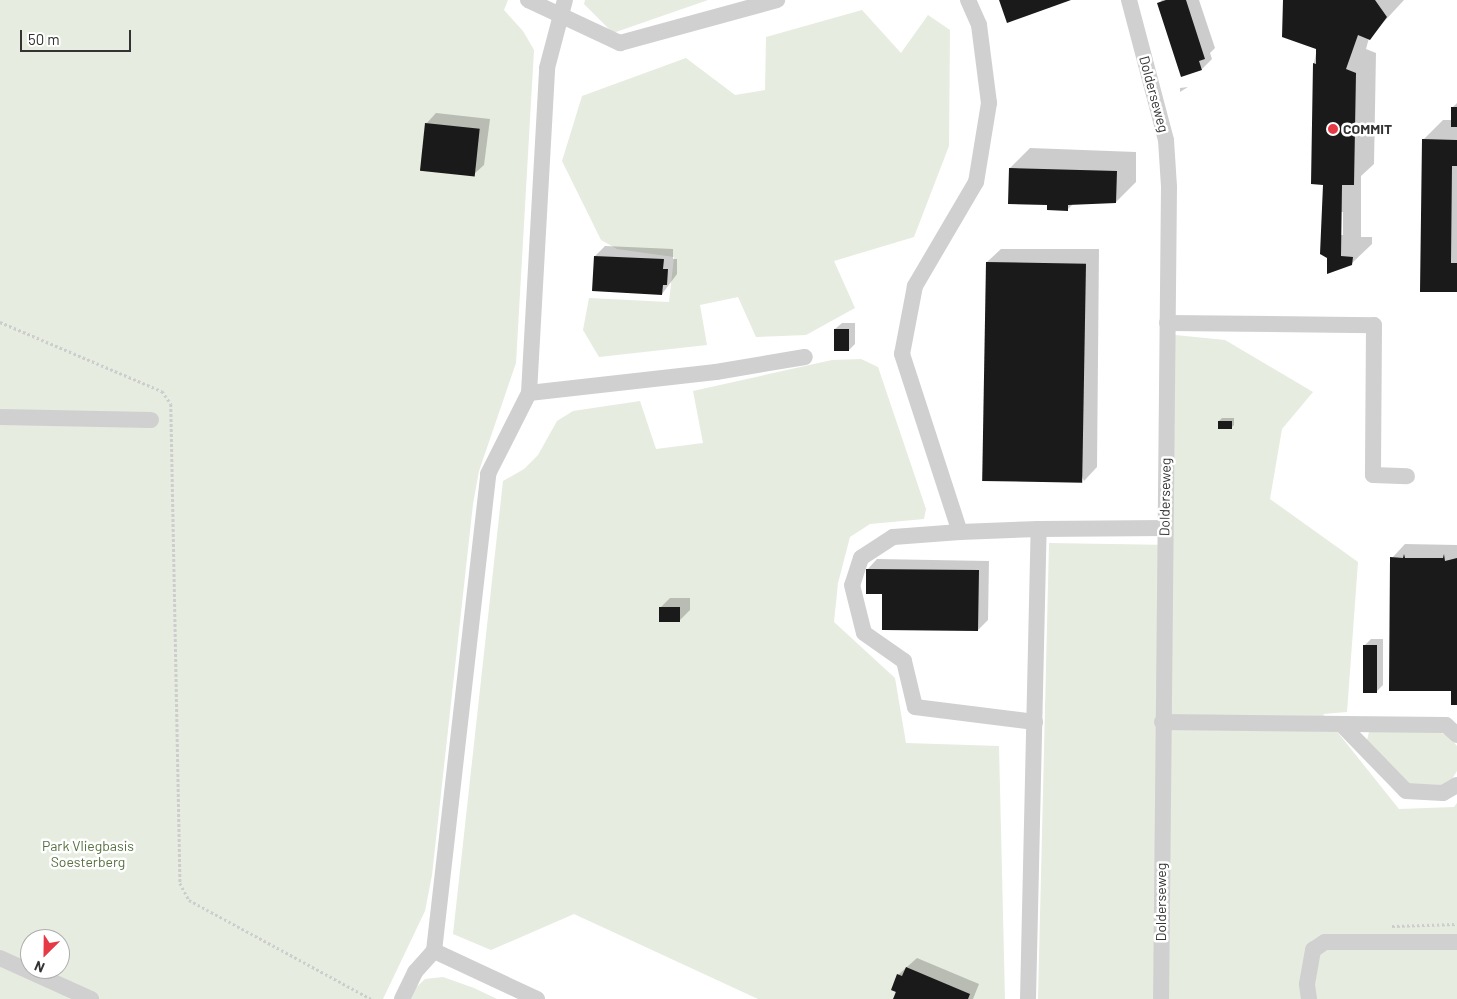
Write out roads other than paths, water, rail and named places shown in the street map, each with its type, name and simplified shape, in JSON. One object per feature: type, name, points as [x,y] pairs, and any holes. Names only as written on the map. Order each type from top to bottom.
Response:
[{"type":"lane","points":[[528,0],[561,18],[620,43],[777,0]]},
{"type":"lane","points":[[402,999],[415,972],[434,951],[488,474],[529,393],[547,68],[565,0]]},
{"type":"lane","points":[[960,532],[902,354],[915,286],[976,182],[989,103],[979,26],[968,0]]},
{"type":"lane","name":"Dolderseweg","points":[[1129,0],[1166,140],[1167,323],[1160,999]]},
{"type":"lane","points":[[1167,323],[1374,325],[1374,475],[1407,476]]},
{"type":"lane","points":[[529,393],[716,372],[805,357]]},
{"type":"lane","points":[[0,417],[152,420]]},
{"type":"lane","points":[[1035,722],[915,707],[904,661],[864,633],[852,585],[860,558],[893,537],[1039,529],[1165,528]]},
{"type":"lane","points":[[1028,999],[1039,529]]},
{"type":"lane","points":[[1162,722],[1446,725],[1457,734]]},
{"type":"lane","points":[[1341,724],[1406,791],[1443,793],[1457,786]]},
{"type":"lane","points":[[1309,999],[1306,984],[1313,950],[1325,942],[1457,942]]},
{"type":"lane","points":[[434,951],[537,999]]},
{"type":"lane","points":[[0,958],[91,999]]},
{"type":"place","name":"COMMIT","points":[[1333,129]]},
{"type":"park label","name":"Park Vliegbasis Soesterberg","points":[[88,854]]}]
